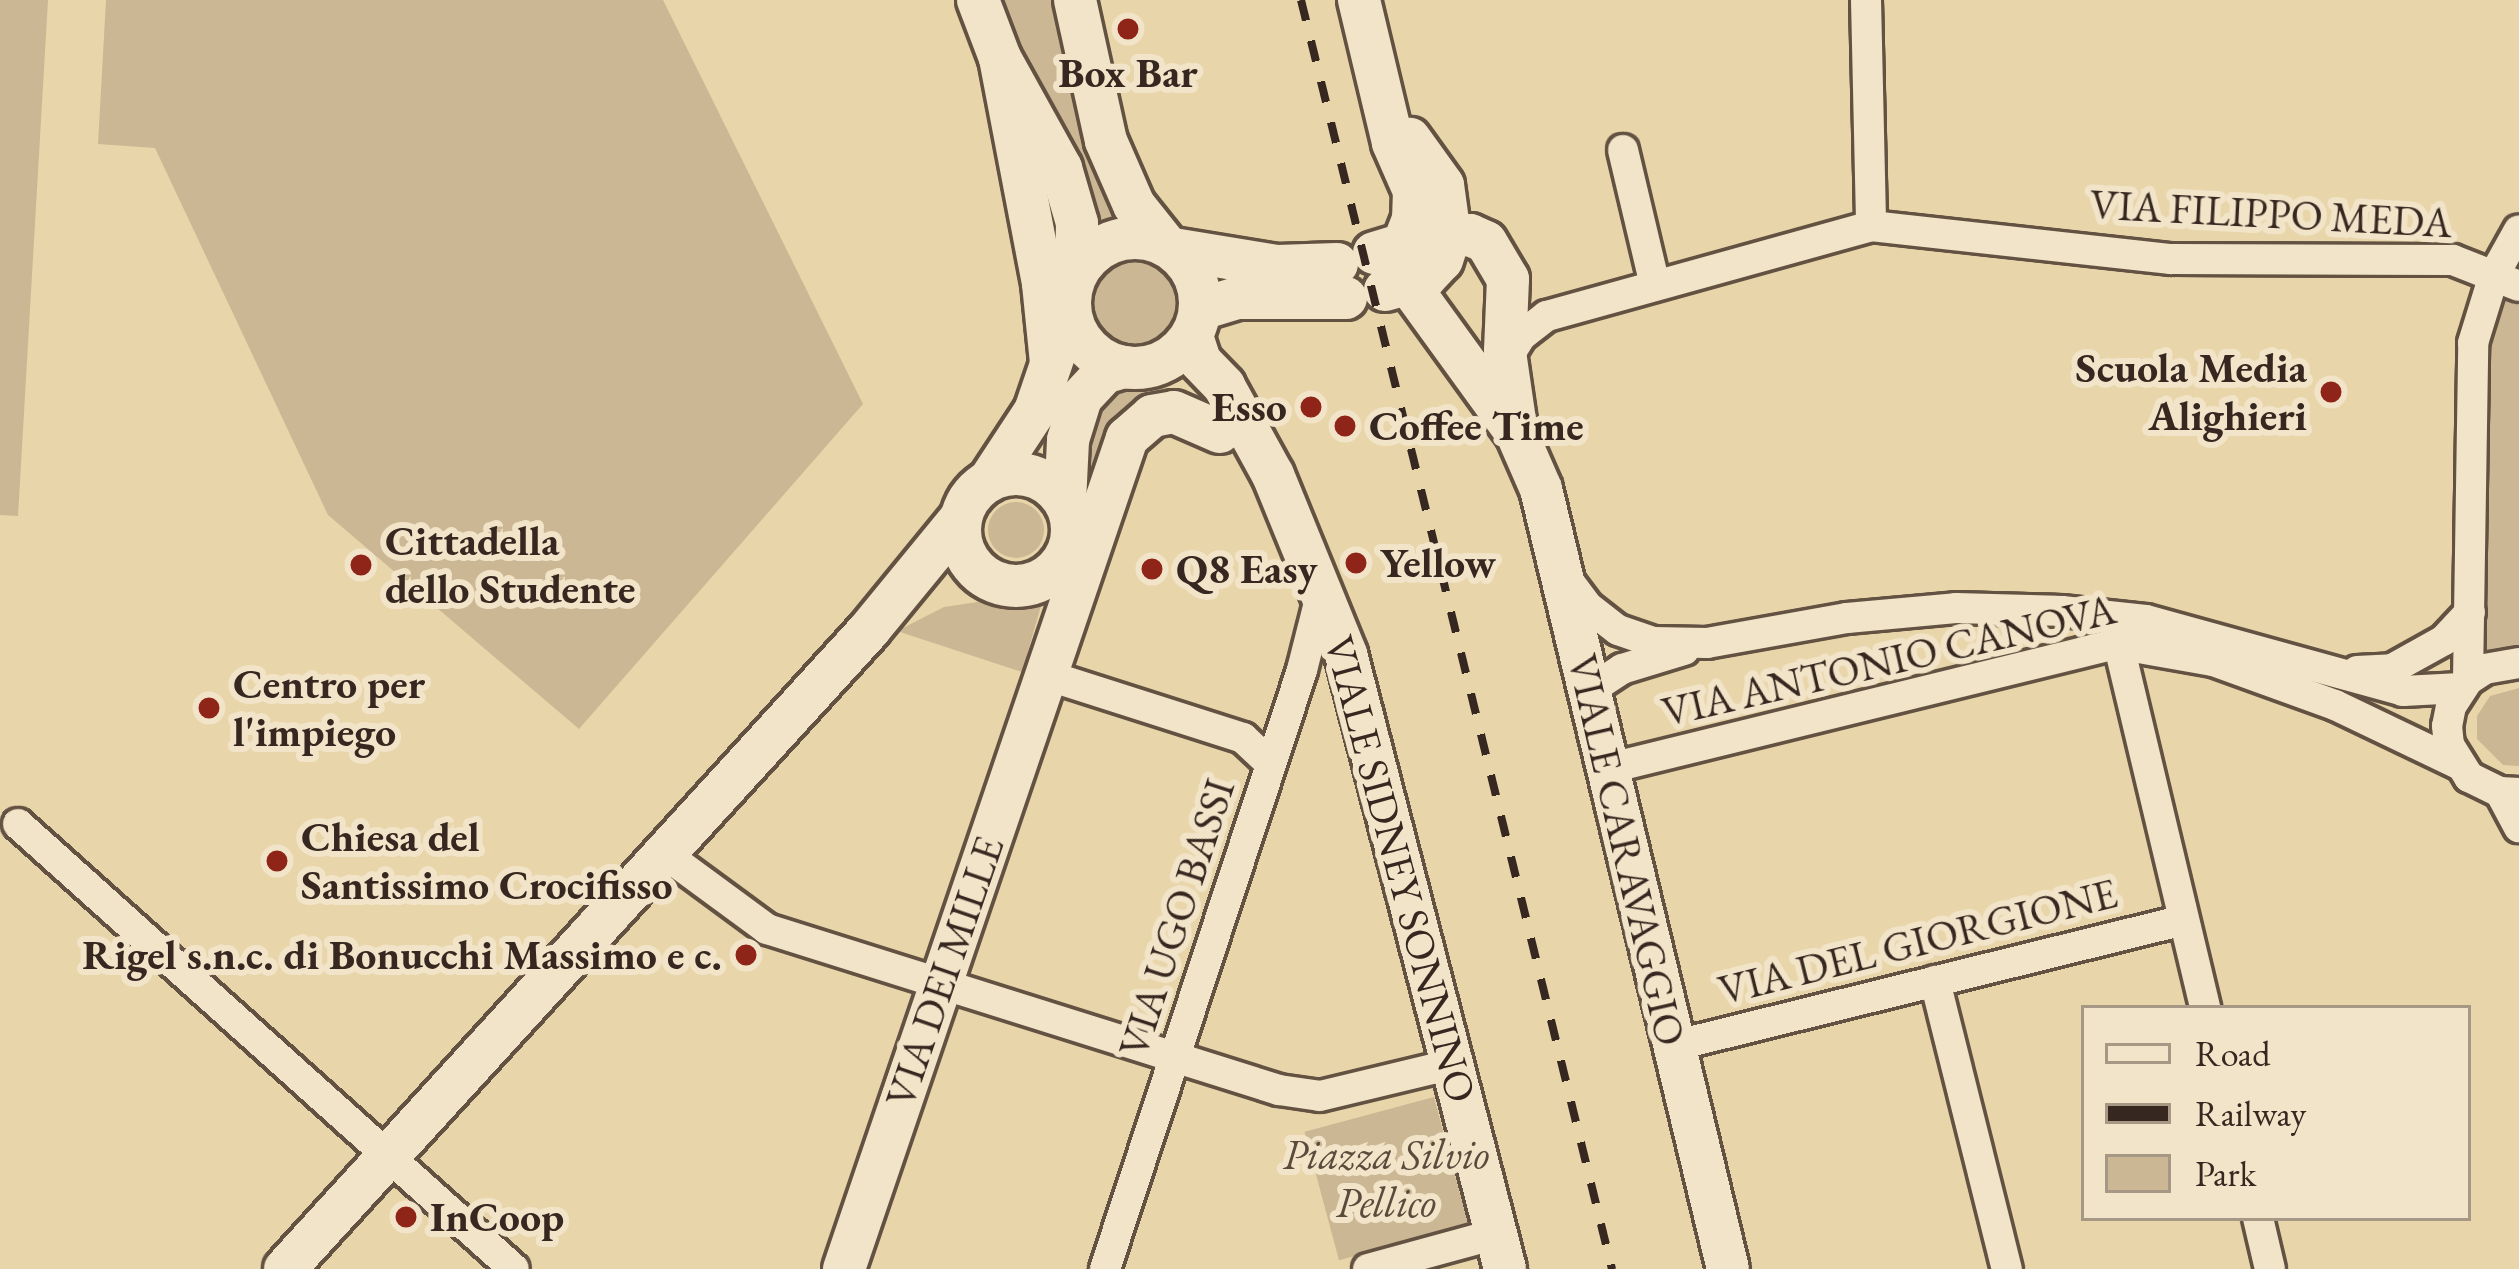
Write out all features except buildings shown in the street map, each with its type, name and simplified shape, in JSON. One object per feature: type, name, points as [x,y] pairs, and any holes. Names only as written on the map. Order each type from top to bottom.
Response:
[{"type":"main road","points":[[285,1269],[875,622],[961,518],[1035,411],[1073,291],[1077,223],[1061,168],[1000,58],[978,0]]},
{"type":"main road","points":[[875,622],[937,592],[991,580],[1031,584],[1055,571],[1070,546],[1065,502],[1068,440],[1081,398],[1104,373],[1177,353],[1196,322],[1198,281],[1134,205],[1106,141],[1075,0]]},
{"type":"main road","points":[[1224,386],[1222,347],[1231,326],[1248,313],[1376,272],[1413,219],[1414,191],[1393,142],[1359,0]]},
{"type":"main road","points":[[1000,58],[1043,284],[1051,364]]},
{"type":"main road","points":[[1073,291],[1108,243],[1136,237],[1276,266],[1424,279],[1442,260],[1450,236],[1443,185],[1383,98]]},
{"type":"main road","points":[[1450,236],[1486,242],[1508,280]]},
{"type":"main road","name":"VIALE CARAVAGGIO","points":[[1376,272],[1517,434]]},
{"type":"main road","name":"VIALE CARAVAGGIO","points":[[1508,280],[1507,360],[1517,434],[1540,489],[1728,1269]]},
{"type":"main road","points":[[1073,291],[1087,347],[1135,367]]},
{"type":"main road","points":[[1196,322],[1238,298],[1298,300]]},
{"type":"main road","name":"VIALE SIDNEY SONNINO","points":[[1196,322],[1200,361],[1224,386],[1273,475],[1322,591],[1385,792],[1501,1251]]},
{"type":"main road","name":"VIALE SIDNEY SONNINO","points":[[1135,367],[1178,385],[1220,432],[1301,542]]},
{"type":"main road","points":[[1047,672],[1127,438],[1152,416],[1174,412],[1220,432]]},
{"type":"main road","points":[[989,481],[1023,475],[1054,489],[1065,502]]},
{"type":"main road","points":[[961,518],[965,554],[991,580]]},
{"type":"main road","name":"VIA DEI MILLE","points":[[844,1269],[1047,672],[1055,571]]},
{"type":"street","points":[[1507,360],[1534,323],[1871,226],[1866,0]]},
{"type":"street","points":[[1623,150],[1655,286]]},
{"type":"street","name":"VIA FILIPPO MEDA","points":[[1871,226],[1996,236],[2171,259],[2435,258],[2507,280]]},
{"type":"street","points":[[2458,764],[2447,726],[2464,684],[2470,612],[2473,343],[2507,280],[2519,230]]},
{"type":"street","points":[[1508,280],[1578,307]]},
{"type":"street","name":"VIA ANTONIO CANOVA","points":[[1560,570],[1587,606],[1618,630],[1653,642],[1707,643]]},
{"type":"street","name":"VIA UGO BASSI","points":[[1106,1269],[1271,764],[1322,591]]},
{"type":"street","name":"VIA ANTONIO CANOVA","points":[[1587,692],[1622,669],[1707,643],[1846,618],[1956,608],[2115,630],[2233,640],[2403,691],[2464,684],[2485,669],[2519,663]]},
{"type":"street","points":[[2336,673],[2392,669],[2444,640],[2470,612]]},
{"type":"street","points":[[2115,630],[2205,1005]]},
{"type":"street","name":"VIA ANTONIO CANOVA","points":[[1606,770],[2115,630],[2335,705],[2458,764],[2484,786],[2510,792]]},
{"type":"street","points":[[1047,672],[1243,738],[1271,764]]},
{"type":"street","points":[[2510,792],[2519,827]]},
{"type":"street","points":[[18,824],[514,1269]]},
{"type":"street","points":[[665,854],[767,929],[1279,1090],[1320,1096],[1453,1064]]},
{"type":"street","name":"VIA DEL GIORGIONE","points":[[1673,1046],[2184,920]]},
{"type":"street","points":[[1934,981],[2007,1269]]},
{"type":"street","points":[[2259,1221],[2270,1269]]},
{"type":"street","points":[[1368,1269],[1501,1251]]},
{"type":"green space","points":[[0,0],[48,0],[18,516],[0,515]]},
{"type":"green space","points":[[106,0],[663,0],[863,404],[579,729],[328,515],[155,148],[98,144]]},
{"type":"green space","points":[[1000,0],[1060,0],[1121,217],[1088,231],[1075,177]]},
{"type":"green space","points":[[1135,258],[1152,261],[1166,271],[1176,285],[1176,319],[1166,333],[1152,343],[1135,346],[1118,343],[1104,333],[1094,319],[1091,302],[1094,285],[1104,271],[1118,261]]},
{"type":"green space","points":[[2501,299],[2519,300],[2519,652],[2486,655],[2486,363],[2489,331]]},
{"type":"green space","points":[[1140,378],[1164,386],[1179,399],[1085,507],[1088,411],[1093,400]]},
{"type":"green space","points":[[1016,502],[1036,510],[1044,530],[1036,550],[1016,558],[996,550],[988,530],[996,510]]},
{"type":"green space","points":[[1045,592],[1022,672],[897,631],[944,607]]},
{"type":"green space","points":[[2519,688],[2519,766],[2503,765],[2477,739],[2477,716],[2490,696]]},
{"type":"green space","name":"Piazza Silvio Pellico","points":[[1434,1097],[1468,1225],[1339,1260],[1305,1132]]},
{"type":"railway","points":[[1301,0],[1612,1269]]},
{"type":"place","name":"Box Bar","points":[[1128,29]]},
{"type":"place","name":"Scuola Media Alighieri","points":[[2331,392]]},
{"type":"place","name":"Esso","points":[[1311,407]]},
{"type":"place","name":"Coffee Time","points":[[1345,426]]},
{"type":"place","name":"Yellow","points":[[1356,563]]},
{"type":"place","name":"Cittadella dello Studente","points":[[361,565]]},
{"type":"place","name":"Q8 Easy","points":[[1152,569]]},
{"type":"place","name":"Centro per l'impiego","points":[[209,708]]},
{"type":"place","name":"Chiesa del Santissimo Crocifisso","points":[[277,861]]},
{"type":"place","name":"Rigel s.n.c. di Bonucchi Massimo e c.","points":[[746,955]]},
{"type":"place","name":"InCoop","points":[[406,1217]]}]
